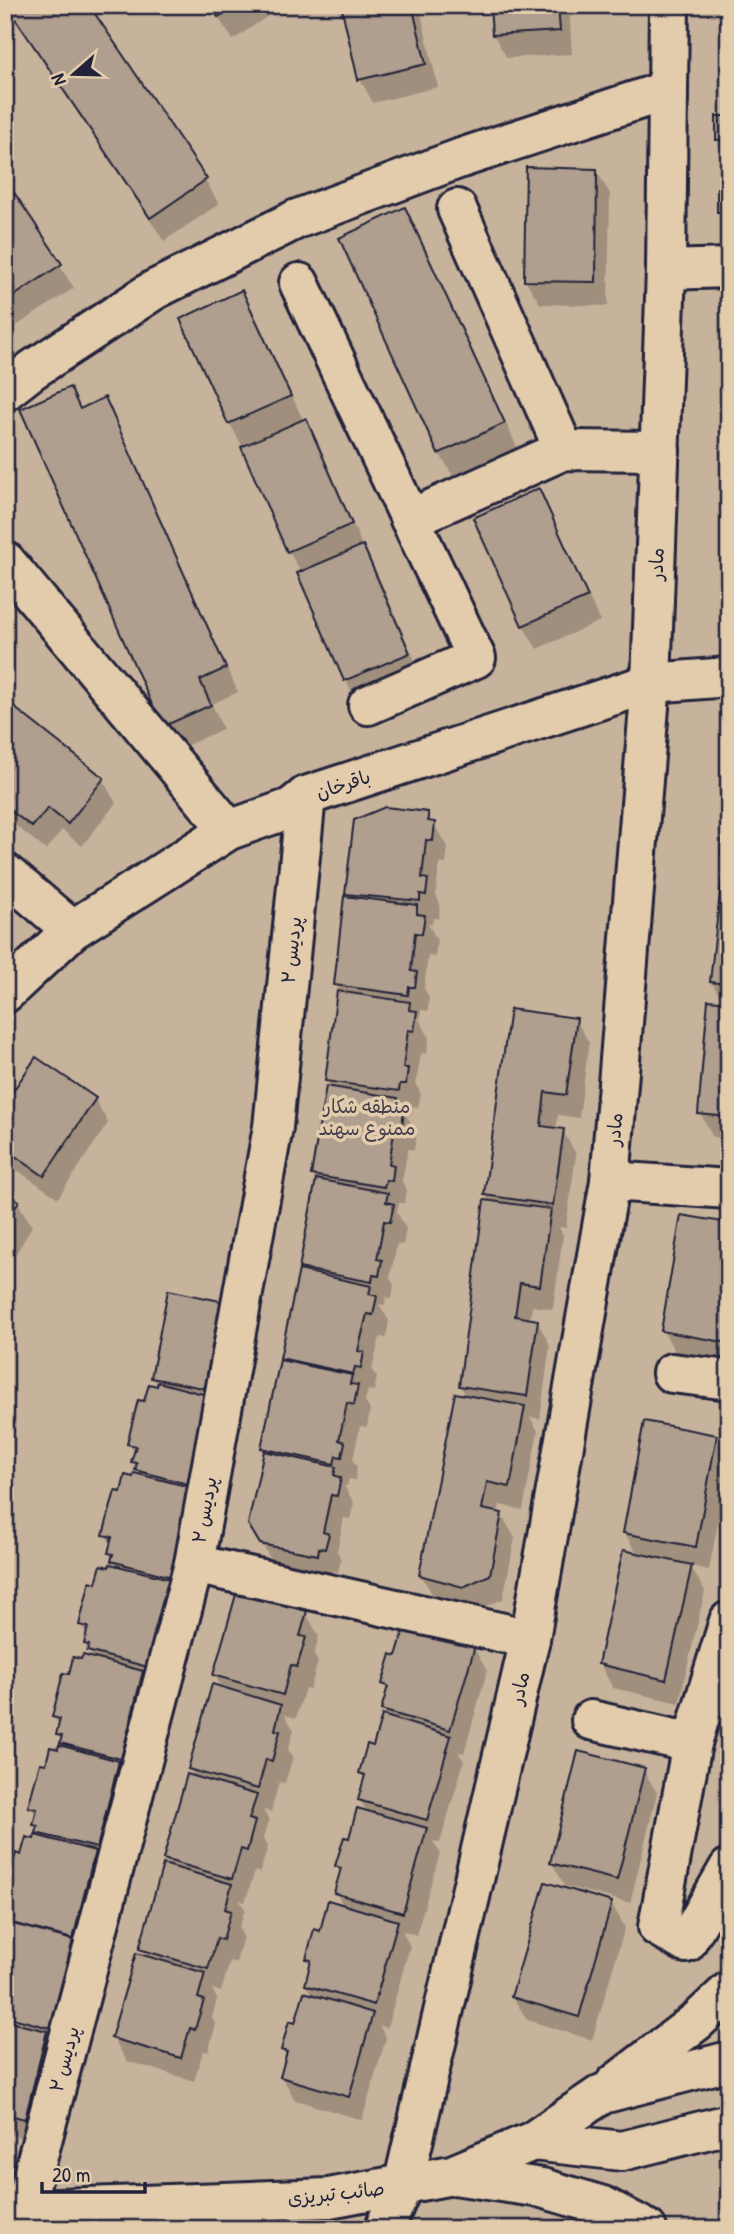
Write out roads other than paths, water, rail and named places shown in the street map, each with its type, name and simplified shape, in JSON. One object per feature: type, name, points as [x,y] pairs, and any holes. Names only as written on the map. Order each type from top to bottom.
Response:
[{"type":"street","name":"مادر","points":[[384,2229],[403,2185],[530,1639],[610,1181],[651,683],[666,271],[669,5]]},
{"type":"street","points":[[5,391],[32,370],[154,290],[298,219],[461,158],[668,90]]},
{"type":"street","points":[[457,209],[564,450]]},
{"type":"street","points":[[666,271],[729,268]]},
{"type":"street","points":[[299,283],[476,658],[368,705]]},
{"type":"street","points":[[410,519],[564,450],[660,451]]},
{"type":"street","points":[[5,561],[229,830]]},
{"type":"street","name":"باقرخان","points":[[5,993],[72,930],[229,830],[291,808],[306,796],[651,683],[729,677]]},
{"type":"street","name":"پردیس ۲","points":[[15,2216],[194,1564],[273,1127],[306,796]]},
{"type":"street","points":[[5,873],[72,930]]},
{"type":"street","points":[[610,1181],[729,1189]]},
{"type":"street","points":[[672,1373],[729,1380]]},
{"type":"street","points":[[194,1564],[530,1639]]},
{"type":"street","points":[[729,1621],[722,1660],[692,1743],[659,1927],[686,1943],[729,1868]]},
{"type":"street","points":[[591,1720],[692,1743]]},
{"type":"street","points":[[602,2094],[698,2021],[729,1990]]},
{"type":"street","name":"صائب تبریزی","points":[[15,2216],[329,2198],[452,2175],[533,2141],[602,2094],[729,2061]]},
{"type":"street","name":"صائب تبریزی","points":[[533,2141],[622,2151],[729,2124]]},
{"type":"street","points":[[452,2175],[542,2188],[603,2206],[647,2229]]},
{"type":"park label","name":"منطقه شکار ممنوع سهند","points":[[367,1117]]}]
